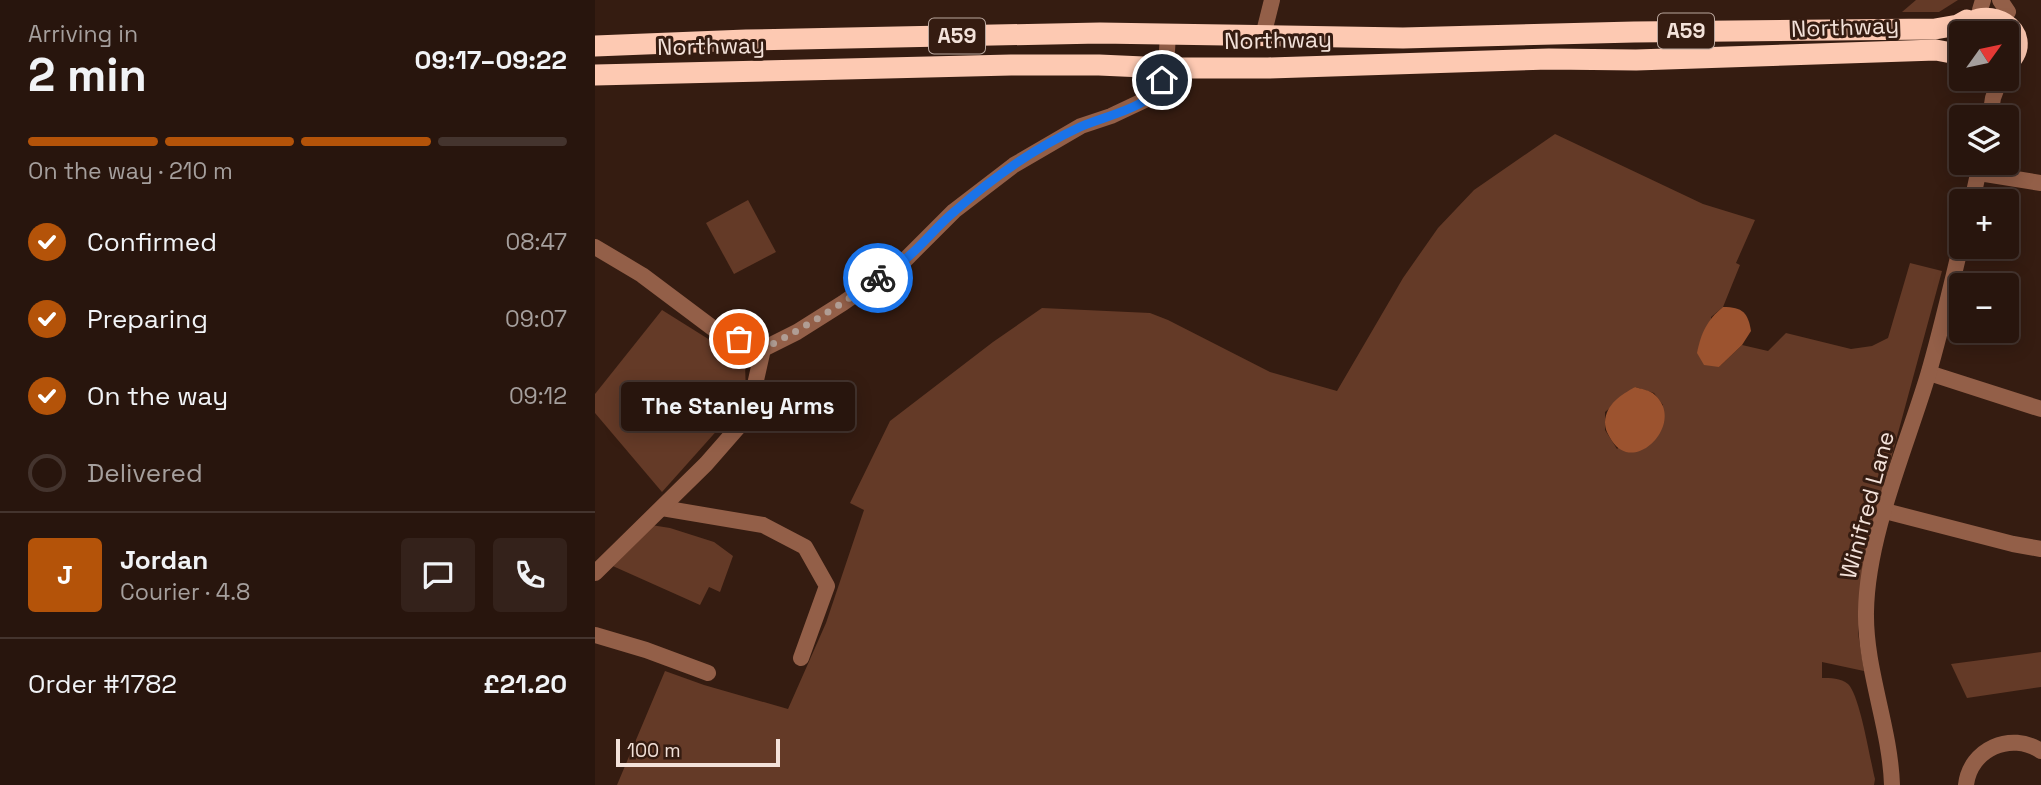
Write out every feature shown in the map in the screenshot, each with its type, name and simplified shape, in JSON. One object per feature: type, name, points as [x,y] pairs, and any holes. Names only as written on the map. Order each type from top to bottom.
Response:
[{"type":"highway","name":"A59","points":[[1972,21],[1990,7],[2013,13]]},
{"type":"highway","name":"A59","points":[[2019,25],[2022,37],[2019,51]]},
{"type":"highway","name":"Northway","points":[[595,46],[1100,33],[1403,38],[1935,29],[1949,27]]},
{"type":"highway","points":[[1268,37],[1268,68]]},
{"type":"highway","name":"Northway","points":[[595,75],[1006,65],[1268,68],[1936,50],[1949,52]]},
{"type":"highway","name":"A59","points":[[2019,58],[2041,52]]},
{"type":"street","points":[[1268,37],[1265,28],[1272,0]]},
{"type":"street","points":[[595,247],[642,275],[714,329],[763,349],[797,332],[907,259],[954,211],[1013,165],[1081,126],[1111,116],[1147,99],[1160,87],[1166,68],[1168,34]]},
{"type":"street","points":[[1991,91],[1993,97]]},
{"type":"street","points":[[1992,105],[1995,91]]},
{"type":"street","points":[[2008,175],[2041,183]]},
{"type":"street","name":"Winifred Lane","points":[[1892,785],[1889,747],[1870,657],[1866,613],[1868,578],[1885,511],[1929,373],[1958,259]]},
{"type":"street","points":[[595,573],[706,464],[748,416],[763,349]]},
{"type":"street","points":[[1929,373],[2041,409]]},
{"type":"street","points":[[662,508],[763,525],[805,547],[827,586],[801,658]]},
{"type":"street","points":[[1885,511],[2041,549]]},
{"type":"street","points":[[595,635],[708,673]]},
{"type":"street","points":[[1966,785],[1973,763],[1993,747],[2014,742],[2041,751]]},
{"type":"shaded area","points":[[1916,0],[1958,0],[1939,12],[1902,12]]},
{"type":"shaded area","points":[[1555,134],[1703,204],[1755,220],[1736,263],[1740,265],[1723,307],[1711,317],[1719,367],[1742,345],[1768,351],[1786,333],[1851,349],[1872,346],[1888,338],[1910,263],[1942,271],[1876,514],[1861,587],[1858,633],[1864,671],[1822,662],[1822,678],[1848,684],[1857,701],[1875,779],[1874,785],[617,785],[665,671],[788,709],[826,623],[864,510],[850,503],[890,421],[993,342],[1042,308],[1150,313],[1270,372],[1337,391],[1403,278],[1438,228],[1474,190]],"holes":[[[1635,387],[1654,393],[1663,405],[1617,449],[1605,430],[1605,412]]]},
{"type":"shaded area","points":[[748,200],[776,252],[734,274],[706,223]]},
{"type":"shaded area","points":[[1723,307],[1743,312],[1751,331],[1742,345],[1719,367],[1704,365],[1697,353],[1701,339],[1705,327]]},
{"type":"shaded area","points":[[662,310],[745,362],[746,398],[662,492],[595,413],[595,394]]},
{"type":"shaded area","points":[[1635,387],[1655,395],[1663,406],[1665,419],[1654,442],[1633,453],[1622,450],[1612,441],[1605,422],[1611,405]]},
{"type":"shaded area","points":[[645,524],[670,528],[714,542],[733,556],[720,592],[709,587],[700,605],[606,563]]},
{"type":"shaded area","points":[[2041,652],[2041,687],[1967,698],[1951,664]]},
{"type":"way so far","points":[[739,339],[763,349],[797,332],[878,278]]},
{"type":"place","name":"The Stanley Arms","points":[[739,339]]},
{"type":"route","points":[[878,278],[907,259],[954,211],[1013,165],[1081,126],[1111,116],[1147,99],[1160,87],[1162,80]]}]
